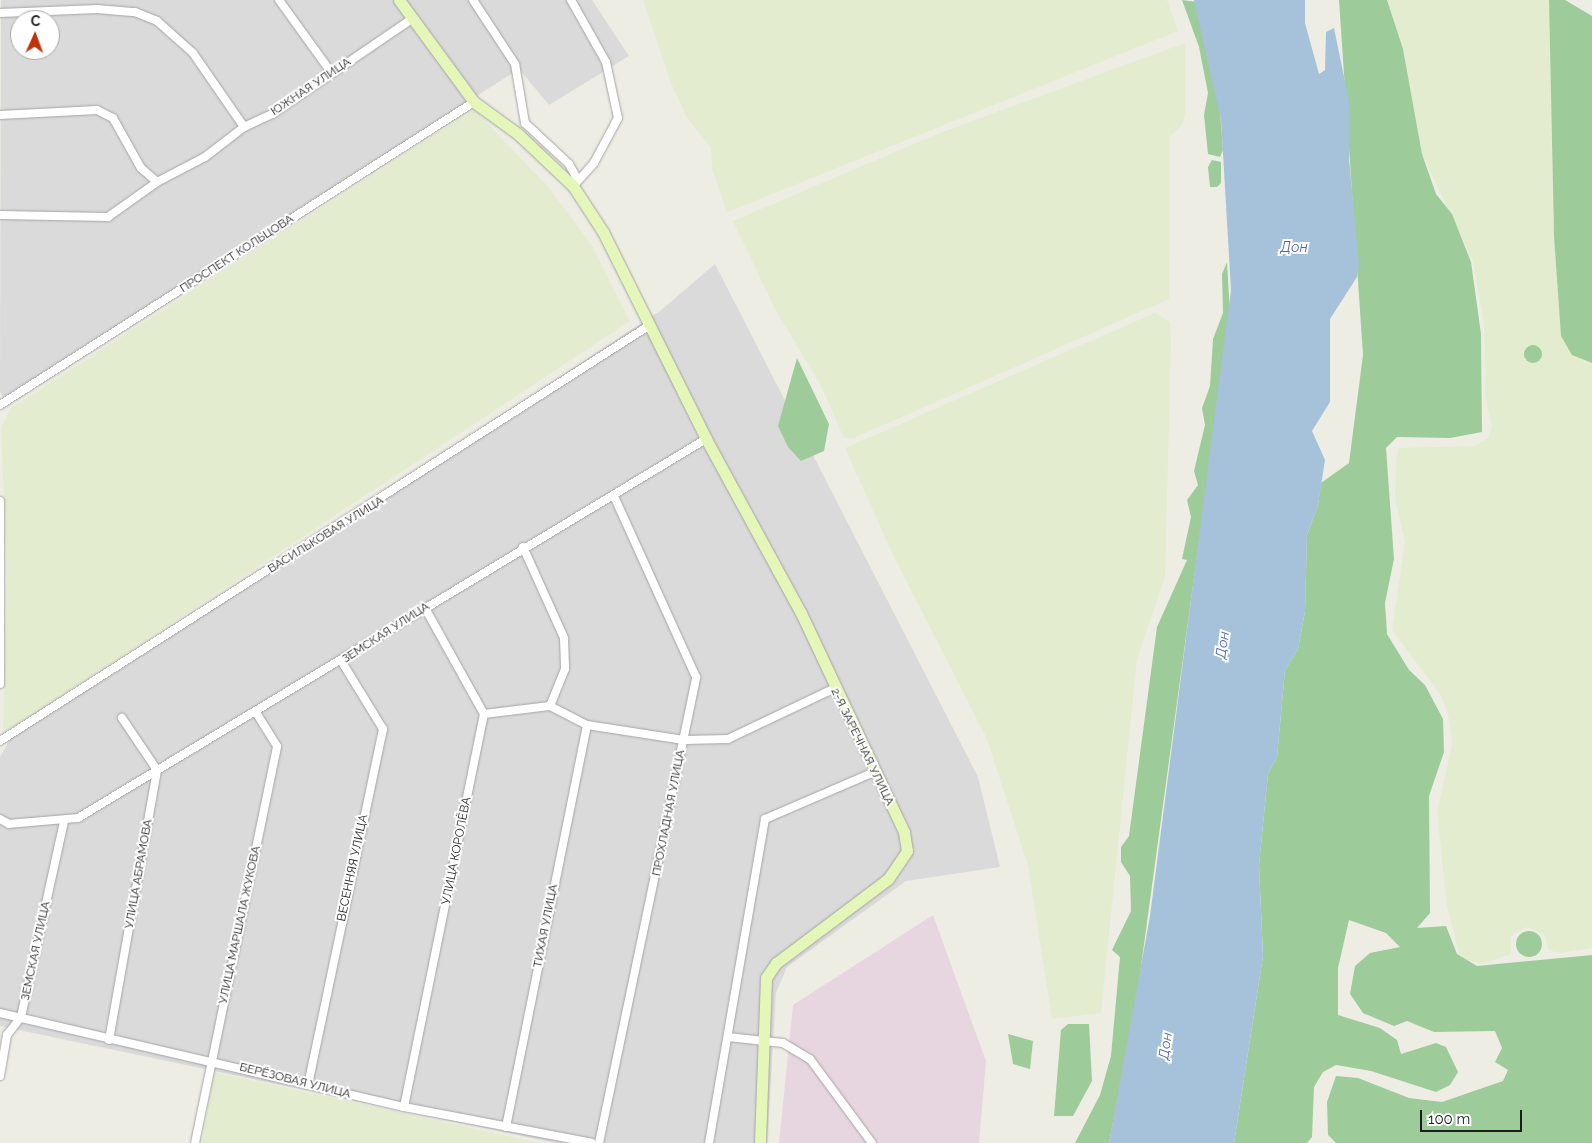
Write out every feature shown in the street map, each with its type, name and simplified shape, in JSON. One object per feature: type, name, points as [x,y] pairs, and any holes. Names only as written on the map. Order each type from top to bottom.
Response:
[{"type":"street","points":[[279,0],[331,72]]},
{"type":"street","name":"2-Я ЗАРЕЧНАЯ УЛИЦА","points":[[400,0],[474,102],[518,134],[575,183],[603,232],[706,440],[801,613],[833,689],[904,832],[907,851],[888,879],[776,962],[766,978],[760,1143]]},
{"type":"street","points":[[473,0],[515,64],[525,123],[569,164],[575,183]]},
{"type":"street","points":[[571,0],[606,62],[618,118],[611,136],[575,183]]},
{"type":"street","points":[[0,12],[97,9],[135,12],[158,21],[193,52],[244,127]]},
{"type":"street","name":"ЮЖНАЯ УЛИЦА","points":[[0,215],[108,217],[157,182],[205,157],[244,127],[274,113],[331,72],[412,19]]},
{"type":"street","name":"ПРОСПЕКТ КОЛЬЦОВА","points":[[0,405],[474,102]]},
{"type":"street","points":[[0,115],[97,110],[113,118],[141,168],[157,182]]},
{"type":"street","name":"ВАСИЛЬКОВАЯ УЛИЦА","points":[[0,741],[650,325]]},
{"type":"street","name":"ЗЕМСКАЯ УЛИЦА","points":[[0,819],[9,824],[64,821],[78,818],[342,662],[523,547],[614,496],[706,440]]},
{"type":"street","name":"ПРОХЛАДНАЯ УЛИЦА","points":[[599,1143],[696,677],[614,496]]},
{"type":"street","points":[[0,501],[0,684]]},
{"type":"street","points":[[523,547],[564,638],[565,669],[550,706]]},
{"type":"street","points":[[425,608],[484,714],[550,706],[587,725],[684,740],[728,739],[833,689]]},
{"type":"street","name":"ВЕСЕННЯЯ УЛИЦА","points":[[308,1085],[383,729],[342,662]]},
{"type":"street","name":"УЛИЦА МАРШАЛА ЖУКОВА","points":[[195,1143],[277,746],[256,712]]},
{"type":"street","name":"УЛИЦА КОРОЛЁВА","points":[[404,1107],[484,714]]},
{"type":"street","points":[[122,718],[158,770]]},
{"type":"street","name":"ТИХАЯ УЛИЦА","points":[[506,1127],[587,725]]},
{"type":"street","name":"УЛИЦА АБРАМОВА","points":[[109,1040],[158,770]]},
{"type":"street","points":[[709,1143],[765,819],[874,772]]},
{"type":"street","name":"ЗЕМСКАЯ УЛИЦА","points":[[0,1076],[7,1035],[21,1017],[64,821]]},
{"type":"street","name":"БЕРЁЗОВАЯ УЛИЦА","points":[[0,1013],[109,1040],[212,1060],[404,1107],[592,1143]]},
{"type":"street","points":[[728,1037],[765,1039],[810,1059],[872,1143]]},
{"type":"shaded area","points":[[1,0],[592,0],[629,56],[549,105],[519,69],[5,400],[0,392]]},
{"type":"shaded area","points":[[715,264],[978,777],[1000,867],[906,881],[787,967],[776,993],[767,1143],[556,1143],[0,1026],[0,757],[11,738],[660,311]]},
{"type":"shaded area","points":[[933,915],[986,1061],[979,1143],[779,1143],[793,1005]]},
{"type":"green space","points":[[643,0],[1167,0],[1178,31],[727,212],[712,169],[711,148],[687,118],[671,83]]},
{"type":"green space","points":[[1182,0],[1197,2],[1220,111],[1223,150],[1220,157],[1208,154],[1204,115],[1208,93],[1199,47]]},
{"type":"green space","points":[[1339,0],[1387,0],[1403,49],[1422,154],[1436,194],[1452,214],[1471,262],[1481,334],[1482,432],[1450,438],[1397,437],[1386,448],[1394,559],[1385,603],[1387,634],[1409,670],[1425,685],[1443,719],[1444,752],[1429,796],[1430,913],[1417,928],[1446,926],[1457,954],[1477,966],[1592,955],[1592,1143],[1336,1143],[1328,1135],[1327,1102],[1336,1076],[1358,1078],[1409,1098],[1442,1102],[1503,1081],[1508,1070],[1495,1062],[1502,1048],[1495,1031],[1434,1032],[1407,1021],[1394,1026],[1363,1013],[1350,994],[1355,966],[1370,953],[1400,947],[1386,933],[1349,920],[1338,968],[1338,1015],[1380,1028],[1397,1040],[1401,1054],[1436,1043],[1446,1047],[1458,1072],[1450,1085],[1436,1092],[1371,1071],[1336,1065],[1323,1072],[1314,1087],[1312,1137],[1307,1143],[1234,1143],[1263,956],[1259,865],[1268,774],[1277,757],[1285,670],[1298,649],[1305,611],[1307,535],[1318,505],[1321,483],[1349,463],[1363,355]]},
{"type":"green space","points":[[1387,0],[1549,0],[1553,216],[1561,336],[1585,363],[1592,363],[1592,948],[1559,953],[1549,950],[1544,934],[1527,927],[1511,936],[1511,954],[1482,964],[1465,959],[1459,954],[1447,906],[1437,812],[1452,744],[1448,713],[1440,694],[1392,630],[1405,541],[1395,500],[1396,460],[1399,448],[1474,446],[1488,438],[1492,427],[1485,395],[1484,323],[1473,261],[1422,154],[1403,49]]},
{"type":"green space","points":[[1549,0],[1565,0],[1592,16],[1592,363],[1572,355],[1561,336],[1554,236]]},
{"type":"green space","points":[[1185,43],[1185,115],[1182,125],[1170,137],[1169,299],[854,438],[844,438],[821,386],[775,309],[733,221],[937,134]]},
{"type":"green space","points":[[474,109],[549,188],[593,247],[630,321],[3,735],[7,576],[1,427],[11,408]]},
{"type":"green space","points":[[1212,160],[1221,162],[1221,183],[1217,187],[1210,187],[1208,167]]},
{"type":"green space","points":[[1227,262],[1230,314],[1136,1003],[1109,1143],[1075,1143],[1100,1095],[1111,1056],[1120,957],[1112,950],[1131,911],[1130,876],[1121,862],[1121,847],[1129,836],[1157,627],[1187,560],[1182,559],[1191,517],[1187,500],[1198,485],[1194,471],[1205,425],[1202,408],[1210,386],[1213,339],[1223,313],[1222,274]]},
{"type":"green space","points":[[1155,313],[1170,322],[1171,341],[1165,577],[1137,659],[1101,1013],[1052,1019],[1028,866],[987,739],[893,555],[845,448]]},
{"type":"green space","points":[[1533,345],[1539,348],[1542,354],[1539,360],[1533,363],[1527,360],[1524,354],[1527,348]]},
{"type":"green space","points":[[797,358],[829,424],[824,451],[801,461],[788,447],[778,426]]},
{"type":"green space","points":[[1529,931],[1538,935],[1542,944],[1538,953],[1529,957],[1520,953],[1516,944],[1520,935]]},
{"type":"green space","points":[[1068,1024],[1089,1024],[1092,1081],[1073,1116],[1054,1116],[1061,1030]]},
{"type":"green space","points":[[1008,1034],[1033,1041],[1030,1069],[1013,1064]]},
{"type":"green space","points":[[214,1072],[540,1143],[202,1143]]},
{"type":"water","name":"Дон","points":[[1194,0],[1305,0],[1305,23],[1319,74],[1325,70],[1326,32],[1334,28],[1349,101],[1349,159],[1359,264],[1357,277],[1330,319],[1330,402],[1312,431],[1325,460],[1318,505],[1307,535],[1305,611],[1298,649],[1285,670],[1277,757],[1268,774],[1259,865],[1263,956],[1234,1143],[1109,1143],[1150,916],[1231,290],[1221,120]]}]
